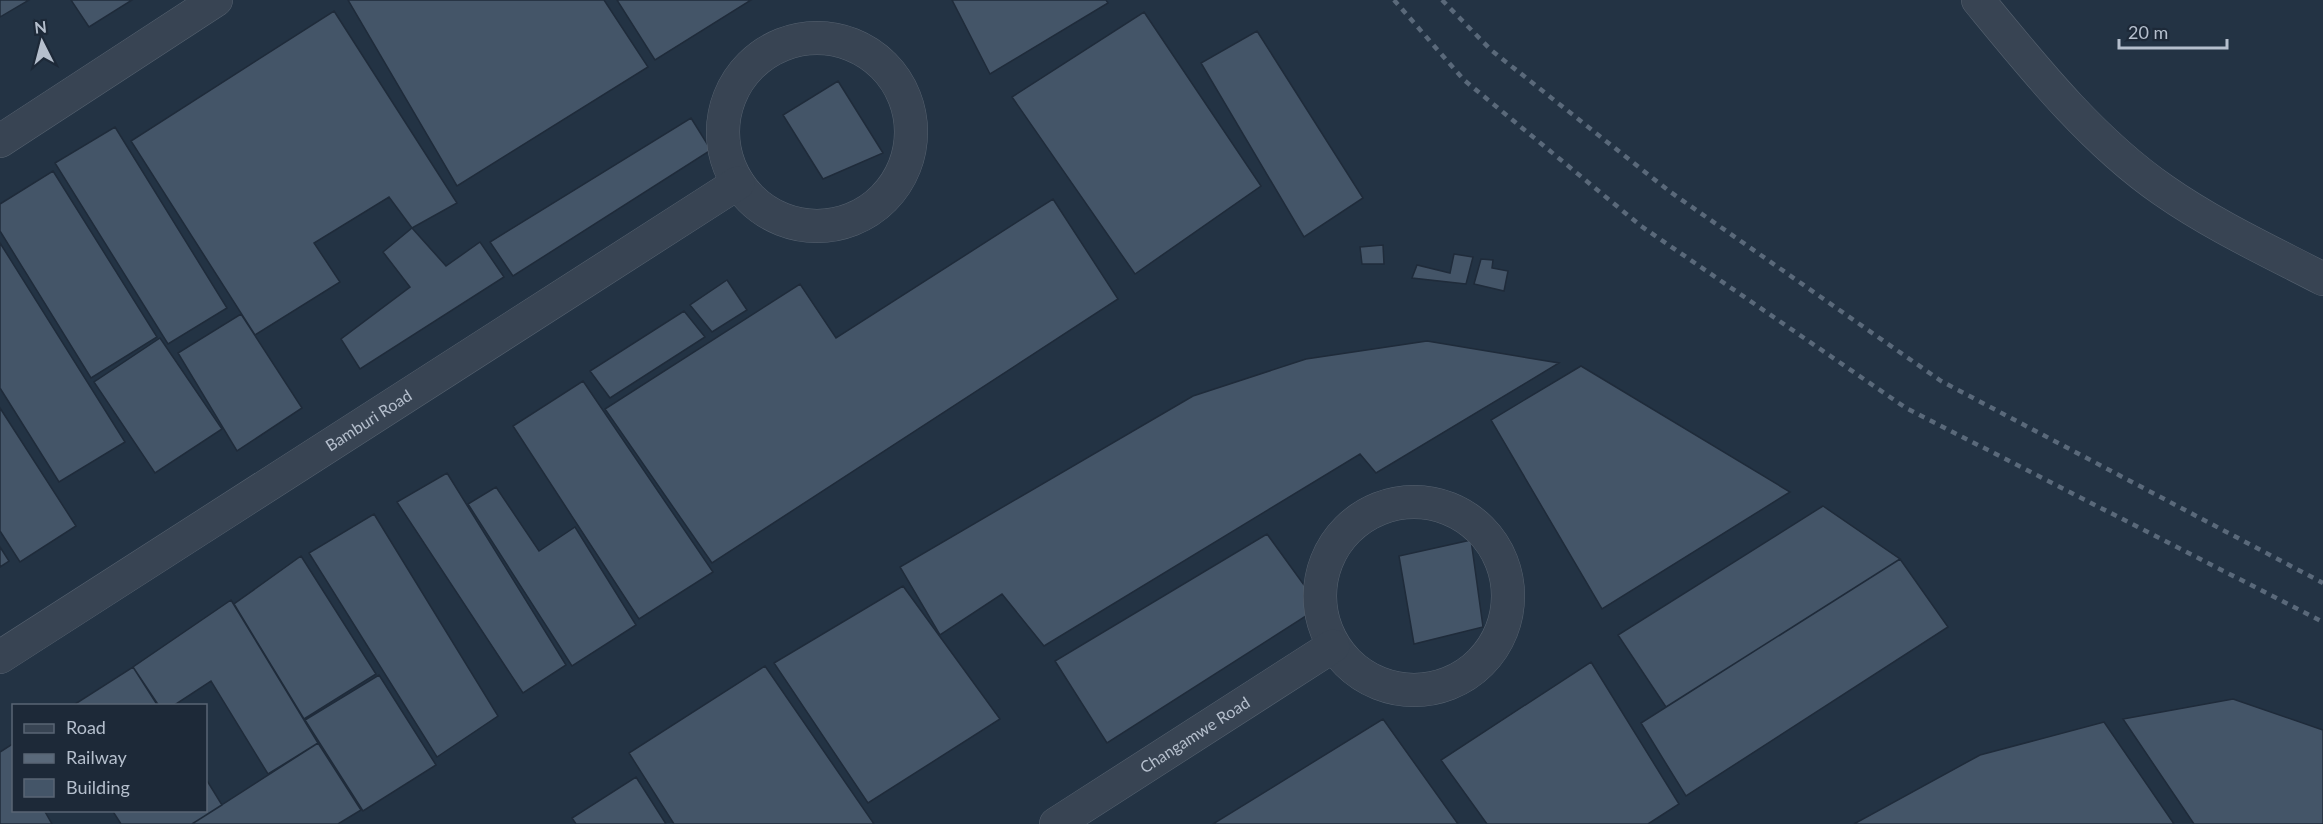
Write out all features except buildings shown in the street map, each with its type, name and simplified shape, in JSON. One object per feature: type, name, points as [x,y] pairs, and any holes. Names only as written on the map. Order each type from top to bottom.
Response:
[{"type":"street","points":[[0,141],[216,0]]},
{"type":"street","points":[[1978,0],[2081,118],[2138,170],[2200,214],[2323,279]]},
{"type":"street","points":[[801,39],[832,39],[861,48],[886,67],[903,92],[912,122],[909,153],[897,182],[876,205],[849,220],[818,226],[786,221],[759,206],[738,183],[726,155],[723,124],[731,94],[747,69],[771,49],[801,39]]},
{"type":"street","name":"Bamburi Road","points":[[0,657],[738,183]]},
{"type":"street","points":[[1426,502],[1455,511],[1481,528],[1499,554],[1508,584],[1507,616],[1495,646],[1473,669],[1445,685],[1413,691],[1382,686],[1354,670],[1333,646],[1321,618],[1319,587],[1326,558],[1343,533],[1367,513],[1396,503],[1426,502]]},
{"type":"street","name":"Changamwe Road","points":[[1056,824],[1333,646]]},
{"type":"railway","points":[[1394,0],[1464,80],[1641,226],[1906,408],[2323,622]]},
{"type":"railway","points":[[1442,0],[1491,50],[1669,191],[1941,381],[2323,583]]}]
